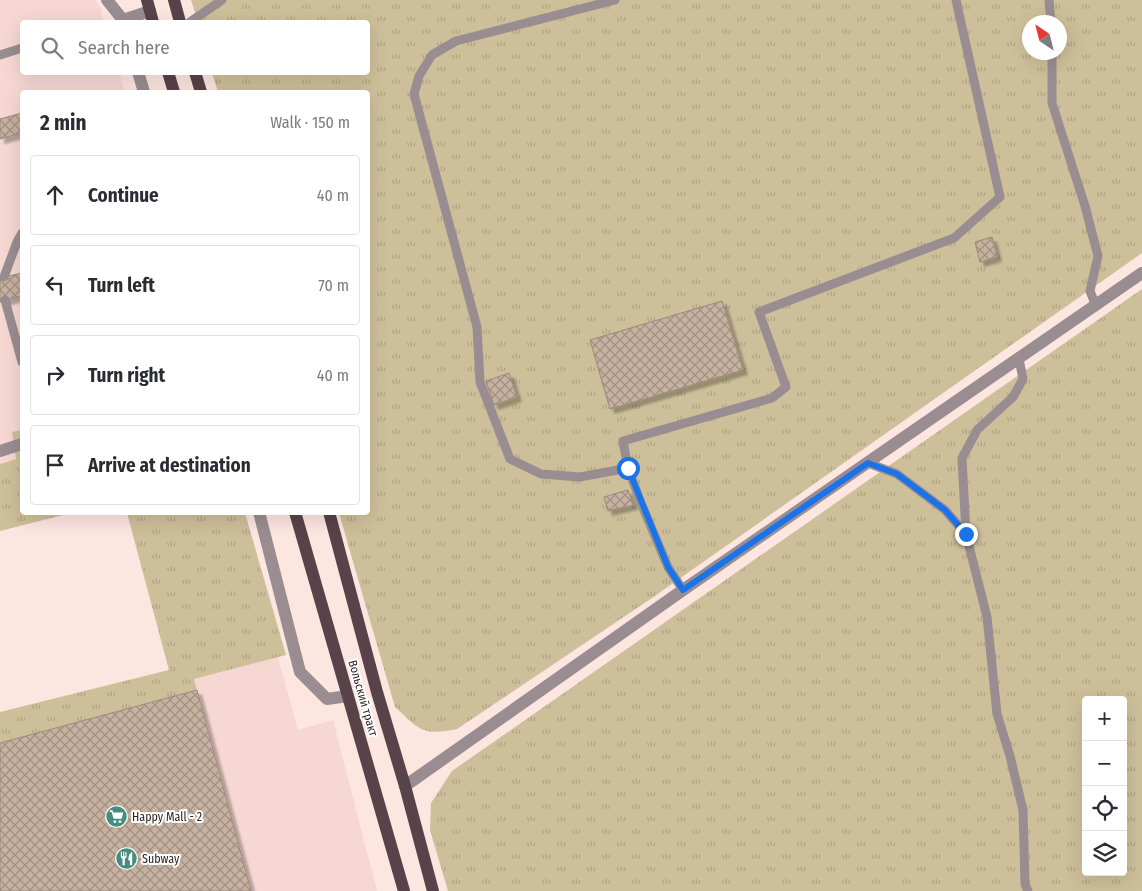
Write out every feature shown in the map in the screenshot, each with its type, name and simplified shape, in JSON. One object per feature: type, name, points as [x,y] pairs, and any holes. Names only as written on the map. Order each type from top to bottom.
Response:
[{"type":"main road","points":[[174,0],[179,20]]},
{"type":"main road","points":[[169,75],[173,90]]},
{"type":"main road","points":[[196,75],[200,90]]},
{"type":"main road","name":"Вольский тракт","points":[[296,515],[404,891]]},
{"type":"main road","name":"Вольский тракт","points":[[330,515],[374,683],[405,786],[433,891]]},
{"type":"street","points":[[108,0],[119,20]]},
{"type":"street","points":[[118,0],[120,20]]},
{"type":"street","points":[[125,20],[150,11]]},
{"type":"street","points":[[139,75],[143,90]]},
{"type":"street","points":[[405,786],[683,590],[1142,273]]},
{"type":"street","points":[[0,451],[20,445]]},
{"type":"street","points":[[260,515],[300,672],[327,699],[348,696]]},
{"type":"lane","points":[[193,20],[222,0]]},
{"type":"lane","points":[[615,0],[456,41],[432,55],[419,76],[414,94],[477,327],[480,382],[510,459],[541,474],[580,478],[628,468]]},
{"type":"lane","points":[[683,590],[668,567],[628,468],[623,441],[772,398],[786,387],[759,312],[954,238],[1000,197],[956,0]]},
{"type":"lane","points":[[1049,0],[1050,15]]},
{"type":"lane","points":[[0,55],[20,49]]},
{"type":"lane","points":[[1052,60],[1052,103],[1085,206],[1098,256],[1090,291],[1096,306]]},
{"type":"lane","points":[[4,277],[20,237]]},
{"type":"lane","points":[[4,300],[20,355]]},
{"type":"lane","points":[[1019,359],[1023,379],[1013,397],[977,430],[962,458],[966,534],[987,617],[997,714],[1010,756],[1023,810],[1025,884],[1028,891]]},
{"type":"lane","points":[[868,463],[897,474],[945,510],[966,534]]},
{"type":"shaded area","points":[[0,0],[94,0],[100,6],[104,20],[20,20],[20,75],[120,75],[124,90],[20,90],[20,430],[13,432],[16,459],[0,464]]},
{"type":"shaded area","points":[[268,622],[298,730],[333,720],[377,891],[0,891],[0,743],[176,695],[166,656]]},
{"type":"green space","points":[[191,0],[1142,0],[1142,253],[652,598],[457,729],[429,731],[416,726],[395,707],[340,515],[370,515],[370,90],[217,90],[213,75],[370,75],[370,20],[197,20]]},
{"type":"green space","points":[[1142,289],[1142,891],[448,891],[430,830],[431,803],[452,771]]},
{"type":"green space","points":[[20,430],[20,515],[63,515],[0,531],[0,464],[16,459],[12,432]]},
{"type":"green space","points":[[128,515],[246,515],[286,655],[194,679],[197,690],[0,743],[0,712],[169,670]]},
{"type":"building","points":[[20,114],[20,134],[0,139],[0,119]]},
{"type":"building","points":[[992,237],[997,257],[980,262],[975,242]]},
{"type":"building","points":[[20,273],[20,297],[0,302],[0,278]]},
{"type":"building","points":[[722,301],[743,370],[610,409],[590,340]]},
{"type":"building","points":[[509,373],[517,397],[494,405],[486,381]]},
{"type":"building","points":[[628,490],[633,505],[608,511],[604,497]]},
{"type":"building","name":"Happy Mall - 2","points":[[197,690],[251,891],[0,891],[0,743]]},
{"type":"place","name":"Happy Mall - 2","points":[[116,817]]},
{"type":"place","name":"Subway","points":[[126,859]]},
{"type":"route","points":[[628,468],[668,567],[683,590],[868,463],[897,474],[945,510],[966,534]]}]
